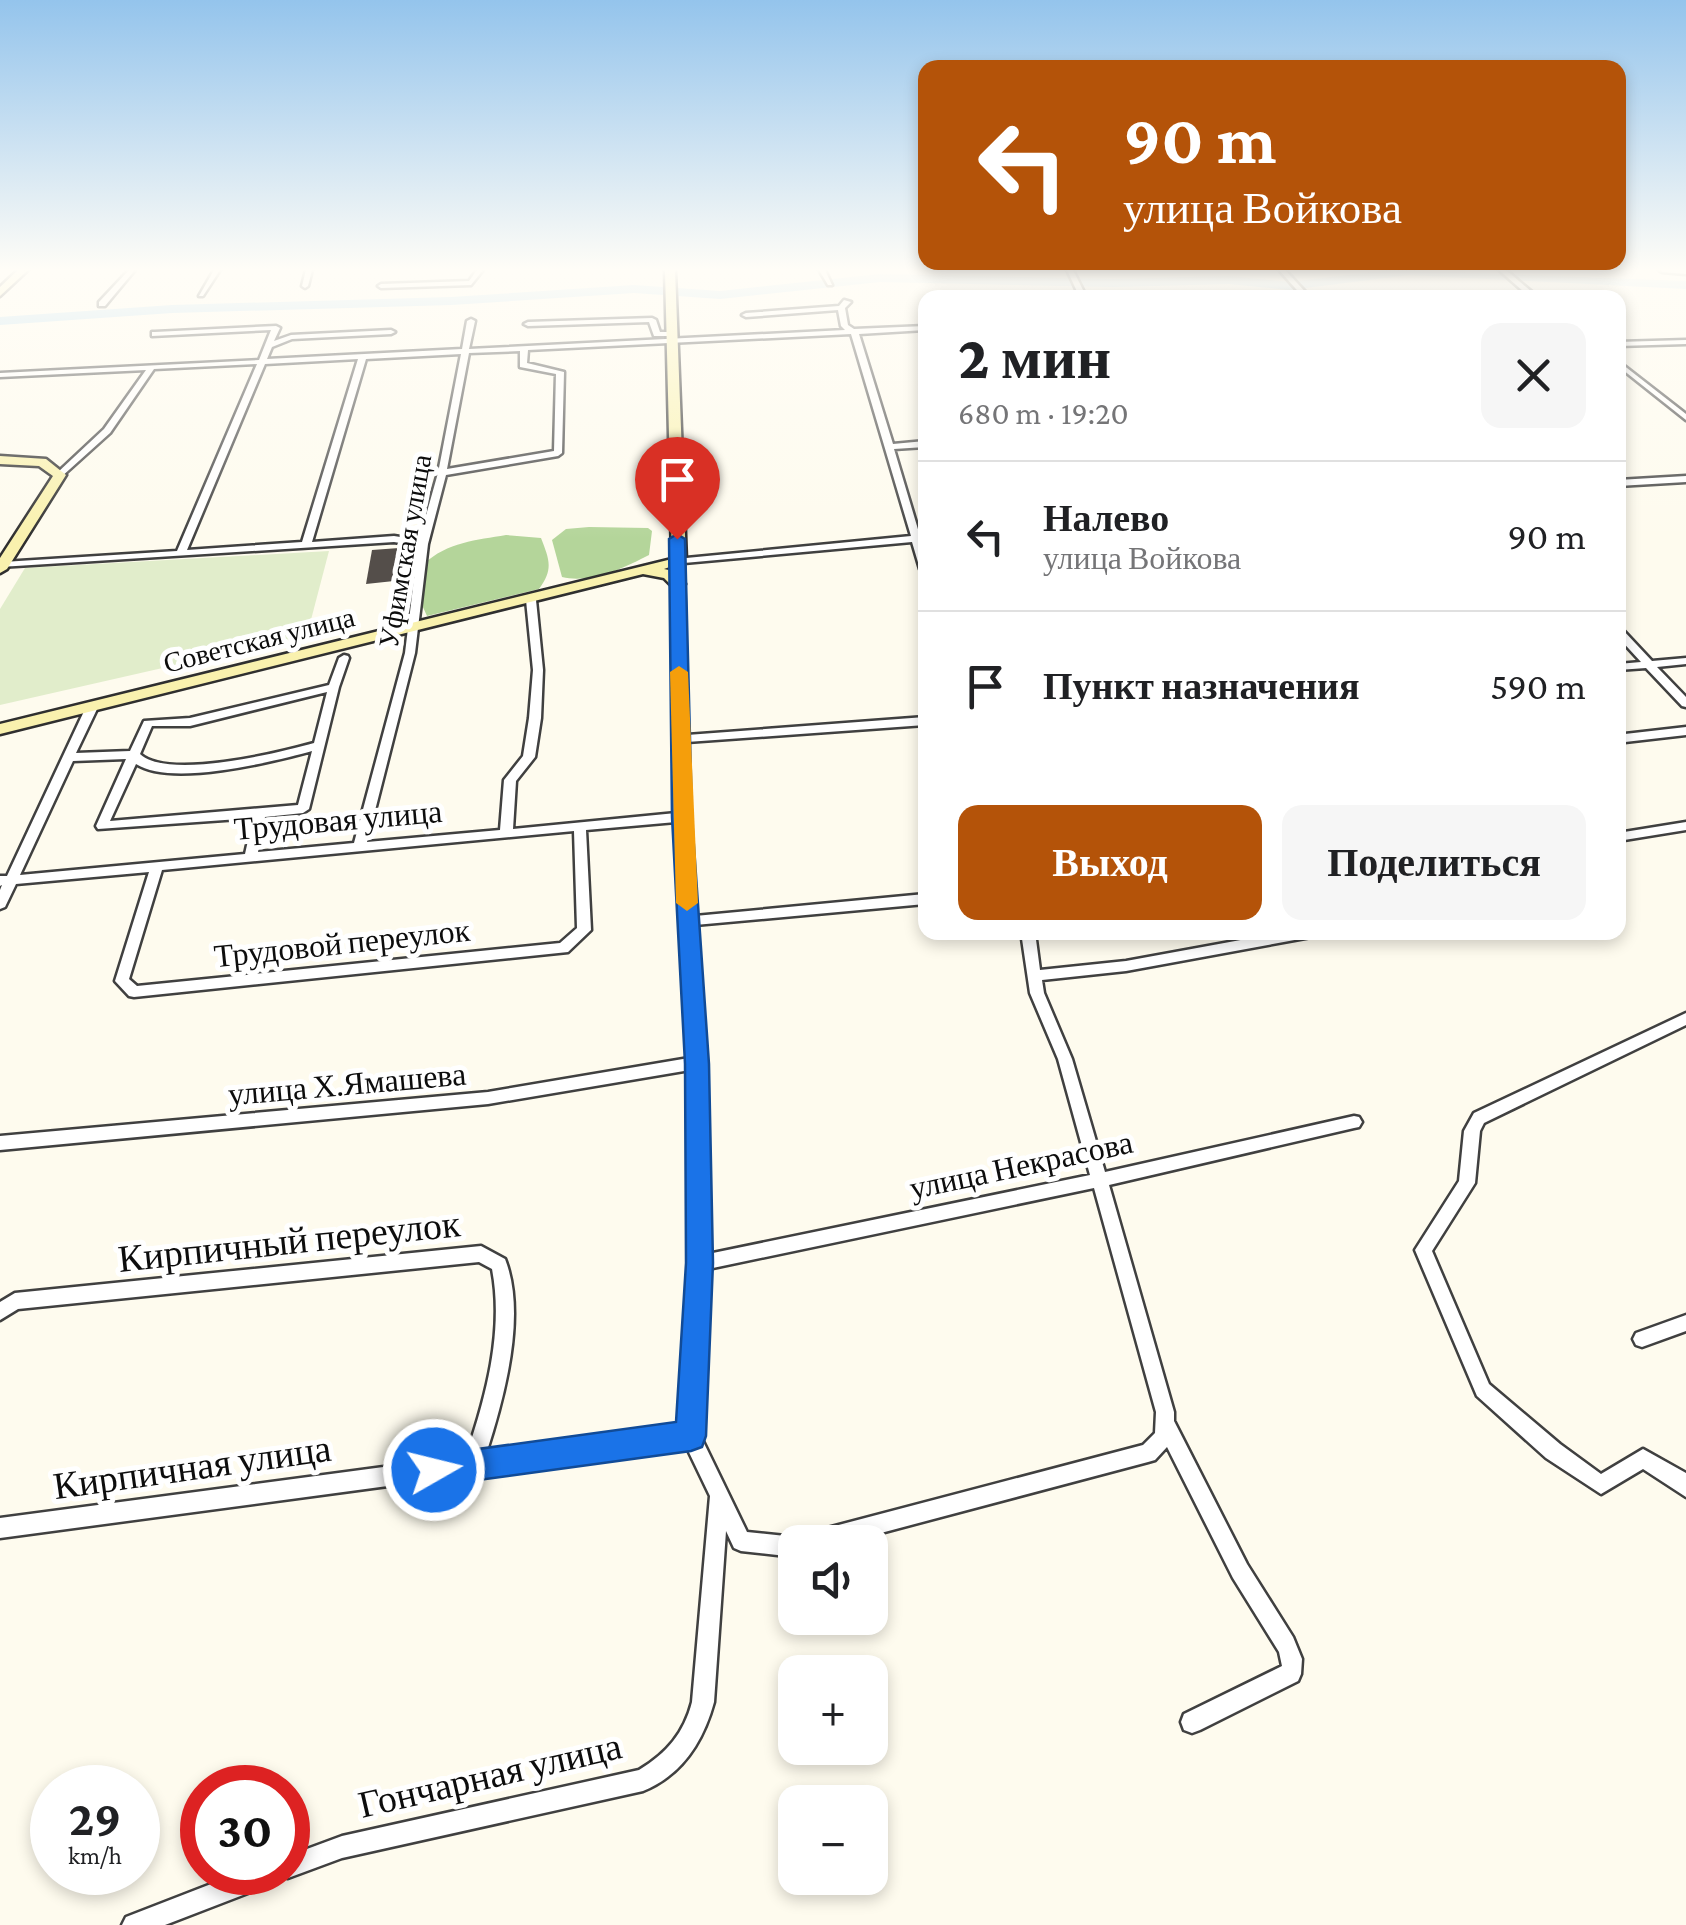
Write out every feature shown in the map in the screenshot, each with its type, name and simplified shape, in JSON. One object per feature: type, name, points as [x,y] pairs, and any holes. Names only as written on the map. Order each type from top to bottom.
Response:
[{"type":"main road","points":[[670,360],[678,561]]},
{"type":"main road","points":[[0,460],[42,462],[60,476],[1,567]]},
{"type":"main road","points":[[636,572],[662,562],[677,539]]},
{"type":"main road","name":"Советская улица","points":[[0,729],[678,561]]},
{"type":"main road","points":[[636,572],[658,570],[678,584]]},
{"type":"street","points":[[180,554],[265,360]]},
{"type":"street","points":[[0,375],[269,360]]},
{"type":"street","points":[[306,546],[361,360]]},
{"type":"street","name":"Уфимская улица","points":[[360,846],[415,627],[423,544],[466,360]]},
{"type":"street","points":[[442,473],[558,453],[560,372],[524,366],[524,360]]},
{"type":"street","points":[[864,360],[918,532]]},
{"type":"street","points":[[60,476],[107,431],[152,367]]},
{"type":"street","points":[[1626,369],[1686,418]]},
{"type":"street","points":[[889,447],[918,445]]},
{"type":"street","points":[[1626,483],[1686,479]]},
{"type":"street","name":"Советская улица","points":[[678,561],[918,538]]},
{"type":"street","points":[[1,567],[394,540],[423,544]]},
{"type":"street","points":[[678,561],[682,817],[697,1064],[700,1263],[691,1436],[741,1541],[778,1545]]},
{"type":"street","points":[[506,833],[510,780],[530,756],[535,718],[538,670],[531,600]]},
{"type":"street","points":[[1626,639],[1683,699]]},
{"type":"street","points":[[334,687],[190,722],[148,724],[102,826],[303,810],[344,658]]},
{"type":"street","points":[[1626,667],[1686,661]]},
{"type":"street","points":[[0,904],[6,880],[92,706]]},
{"type":"street","points":[[680,740],[918,722]]},
{"type":"street","points":[[1626,738],[1686,731]]},
{"type":"street","points":[[67,756],[134,755],[147,766],[176,768],[274,760],[319,745]]},
{"type":"street","points":[[250,855],[260,813]]},
{"type":"street","name":"Трудовая улица","points":[[6,880],[682,817]]},
{"type":"street","name":"Трудовой переулок","points":[[157,865],[122,981],[134,992],[563,948],[584,930],[580,826]]},
{"type":"street","points":[[1626,835],[1667,832],[1686,826]]},
{"type":"street","points":[[688,921],[918,900]]},
{"type":"street","points":[[1029,940],[1034,977],[1065,1059],[1101,1180],[1166,1425],[1241,1576],[1287,1646],[1293,1667],[1291,1674],[1192,1722]]},
{"type":"street","points":[[1034,977],[1054,970],[1126,966],[1165,957],[1210,954],[1274,940]]},
{"type":"street","points":[[1685,1483],[1643,1458],[1601,1485],[1553,1451],[1483,1390],[1423,1250],[1467,1183],[1472,1131],[1479,1118],[1686,1019]]},
{"type":"street","name":"улица Х.Ямашева","points":[[0,1143],[488,1098],[697,1064]]},
{"type":"street","name":"улица Некрасова","points":[[700,1263],[1101,1180],[1354,1122]]},
{"type":"street","name":"Кирпичный переулок","points":[[0,1312],[15,1301],[480,1254],[500,1264],[506,1286],[492,1408],[473,1465]]},
{"type":"street","points":[[1642,1339],[1686,1323]]},
{"type":"street","points":[[876,1525],[1148,1453],[1164,1437],[1166,1425]]},
{"type":"street","name":"Кирпичная улица","points":[[0,1528],[691,1436]]},
{"type":"street","name":"Гончарная улица","points":[[310,1859],[342,1847],[643,1780],[667,1766],[698,1728],[719,1495]]},
{"type":"street","points":[[134,1925],[213,1895]]},
{"type":"green space","points":[[648,528],[652,531],[649,555],[595,577],[562,577],[552,540],[566,529]]},
{"type":"green space","points":[[506,535],[541,538],[549,564],[539,589],[427,616],[422,605],[424,564],[452,546]]},
{"type":"green space","points":[[329,551],[307,635],[0,705],[0,609],[25,568]]},
{"type":"building","points":[[399,548],[394,581],[366,584],[372,550]]},
{"type":"slow traffic","points":[[679,672],[687,903]]},
{"type":"route","points":[[434,1470],[691,1436],[700,1263],[697,1064],[682,817],[677,539]]}]
